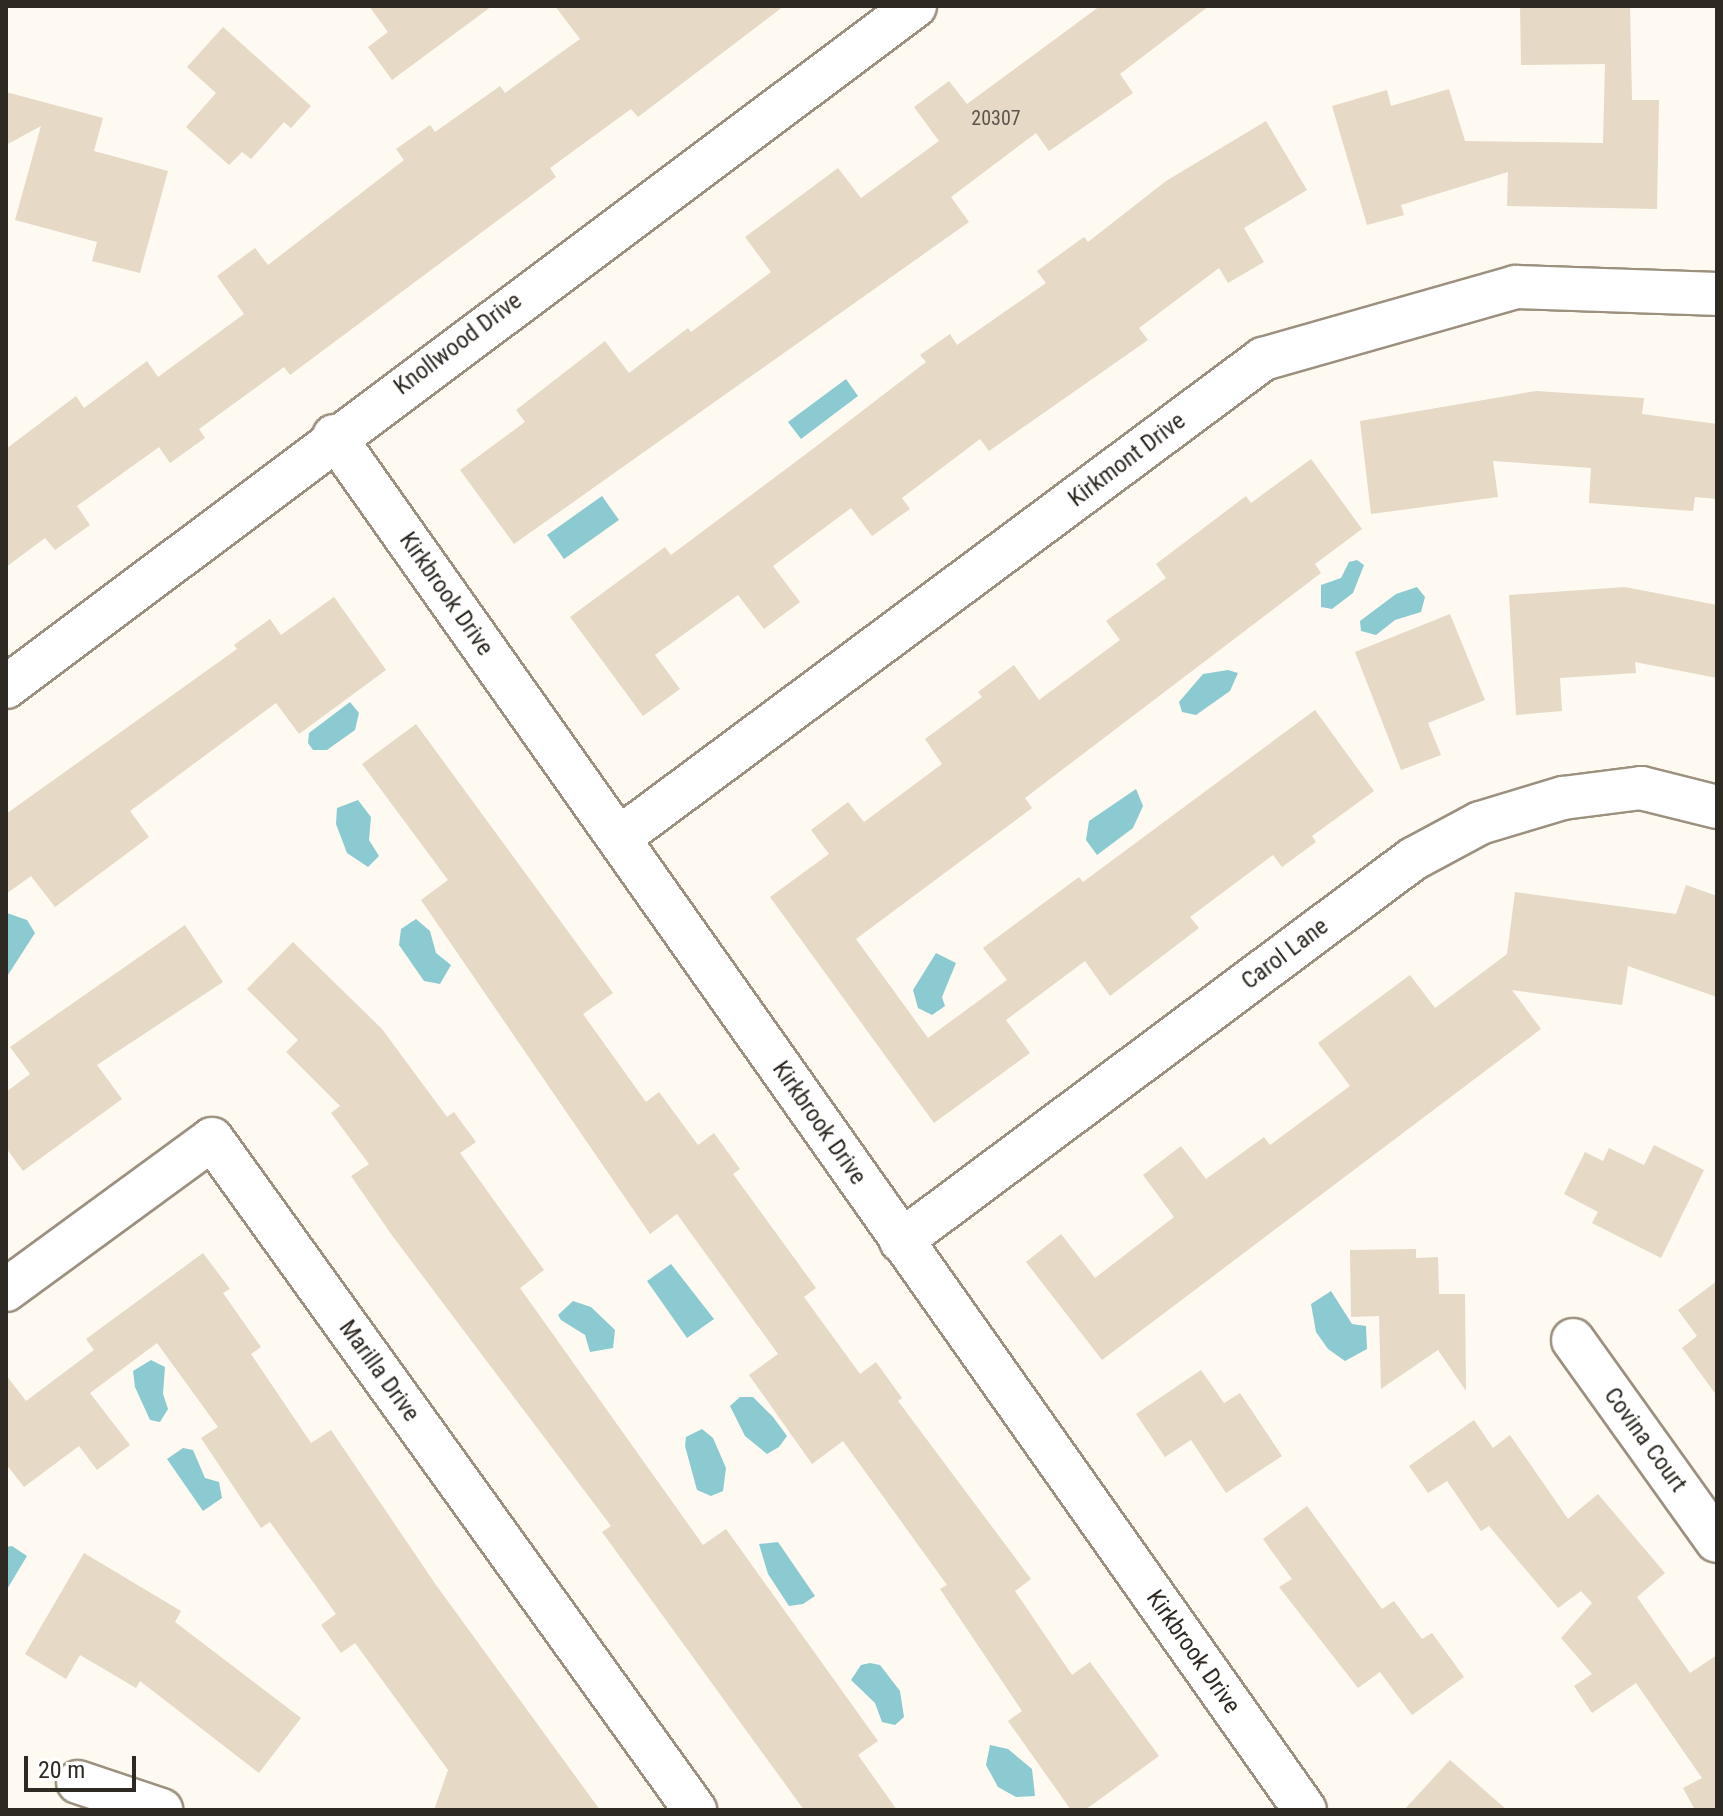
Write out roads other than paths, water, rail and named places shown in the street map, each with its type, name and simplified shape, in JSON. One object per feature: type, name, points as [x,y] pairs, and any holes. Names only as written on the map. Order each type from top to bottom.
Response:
[{"type":"street","name":"Knollwood Drive","points":[[6,687],[334,436],[915,6]]},
{"type":"street","name":"Kirkmont Drive","points":[[619,838],[1263,359],[1516,287],[1717,294]]},
{"type":"street","name":"Kirkbrook Drive","points":[[334,436],[1305,1810]]},
{"type":"street","name":"Carol Lane","points":[[901,1241],[1413,859],[1480,823],[1563,798],[1641,788],[1717,807]]},
{"type":"street","name":"Marilla Drive","points":[[6,1290],[212,1139],[695,1810]]},
{"type":"street","name":"Covina Court","points":[[1573,1340],[1717,1541]]},
{"type":"street","points":[[78,1782],[161,1810]]},
{"type":"water","points":[[846,379],[858,396],[801,439],[788,422]]},
{"type":"water","points":[[602,496],[619,520],[564,559],[547,535]]},
{"type":"water","points":[[1357,560],[1364,565],[1353,593],[1332,609],[1321,607],[1321,585],[1341,578],[1349,562]]},
{"type":"water","points":[[1417,587],[1425,597],[1421,612],[1395,620],[1376,635],[1361,631],[1360,621],[1396,594]]},
{"type":"water","points":[[1228,670],[1238,673],[1230,691],[1196,715],[1182,712],[1179,702],[1203,674]]},
{"type":"water","points":[[350,702],[359,713],[355,730],[327,750],[313,750],[308,743],[309,733]]},
{"type":"water","points":[[1136,789],[1143,806],[1133,828],[1097,855],[1086,840],[1089,821]]},
{"type":"water","points":[[358,800],[371,817],[369,840],[379,856],[368,867],[347,853],[336,824],[337,808]]},
{"type":"water","points":[[7,913],[27,920],[35,933],[6,978]]},
{"type":"water","points":[[416,919],[430,931],[436,953],[451,965],[440,984],[424,981],[399,945],[401,929]]},
{"type":"water","points":[[936,953],[956,963],[942,997],[945,1006],[932,1015],[918,1008],[913,990]]},
{"type":"water","points":[[671,1264],[714,1319],[687,1338],[647,1281]]},
{"type":"water","points":[[1331,1291],[1352,1324],[1366,1326],[1367,1349],[1345,1361],[1328,1349],[1316,1332],[1311,1304]]},
{"type":"water","points":[[573,1301],[591,1307],[615,1330],[613,1348],[590,1352],[585,1335],[561,1320],[558,1315]]},
{"type":"water","points":[[151,1360],[165,1367],[163,1394],[168,1409],[160,1422],[150,1420],[135,1387],[133,1371]]},
{"type":"water","points":[[740,1397],[753,1397],[773,1417],[787,1436],[779,1447],[767,1454],[745,1436],[730,1406]]},
{"type":"water","points":[[702,1429],[713,1438],[726,1468],[723,1491],[711,1496],[697,1490],[685,1446],[686,1437]]},
{"type":"water","points":[[183,1448],[193,1450],[205,1478],[219,1482],[222,1498],[203,1511],[167,1459]]},
{"type":"water","points":[[778,1542],[815,1596],[803,1604],[789,1606],[768,1574],[759,1544]]},
{"type":"water","points":[[12,1546],[27,1556],[6,1591],[6,1547]]},
{"type":"water","points":[[861,1665],[880,1665],[900,1691],[904,1717],[895,1725],[882,1722],[875,1703],[851,1680]]},
{"type":"water","points":[[990,1745],[1008,1749],[1032,1769],[1035,1796],[1016,1797],[998,1787],[986,1765]]}]
